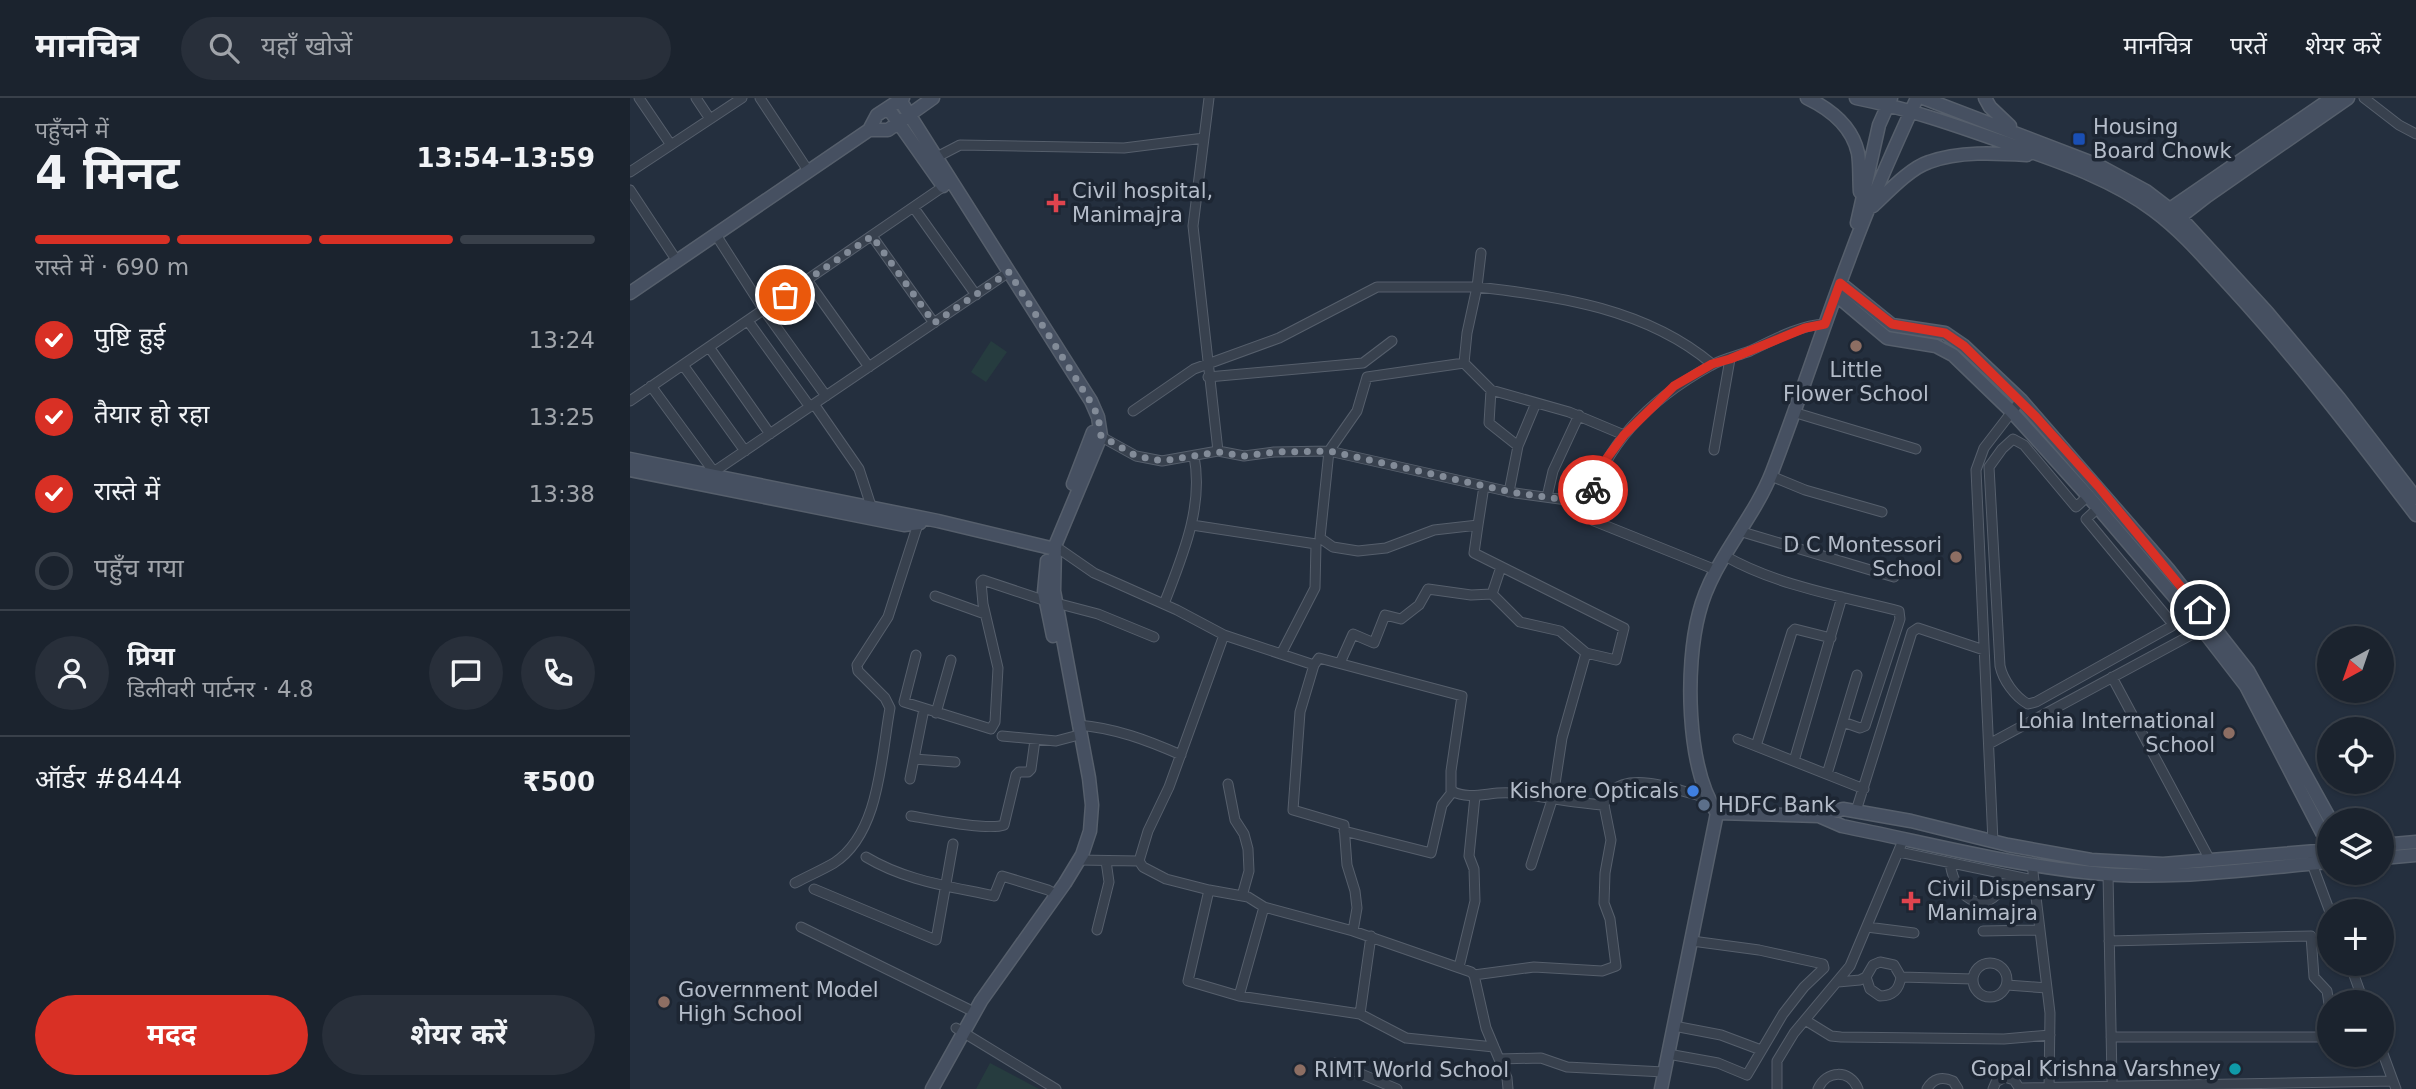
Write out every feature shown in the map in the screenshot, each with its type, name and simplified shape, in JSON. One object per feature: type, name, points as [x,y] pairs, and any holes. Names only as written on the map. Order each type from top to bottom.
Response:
[{"type":"street","points":[[639,98],[671,145]]},
{"type":"street","points":[[696,98],[710,119]]},
{"type":"street","points":[[630,173],[741,98]]},
{"type":"street","points":[[760,98],[809,172]]},
{"type":"street","points":[[869,130],[888,130],[933,98]]},
{"type":"street","points":[[1209,98],[1193,226],[1218,452]]},
{"type":"street","points":[[1807,98],[1823,105],[1842,121],[1853,141],[1858,151],[1865,207]]},
{"type":"street","points":[[1856,98],[1889,102],[1910,112],[1944,121],[2045,157],[2110,184],[2151,209],[2179,231],[2261,320],[2416,514]]},
{"type":"street","points":[[1865,207],[1917,98]]},
{"type":"street","points":[[1923,98],[2098,164],[2146,191],[2175,213],[2285,334],[2339,398],[2416,498]]},
{"type":"street","points":[[1984,98],[2015,131]]},
{"type":"street","points":[[2175,213],[2332,98]]},
{"type":"street","points":[[2175,213],[2207,195],[2348,98]]},
{"type":"street","points":[[2364,98],[2399,125],[2416,134]]},
{"type":"street","points":[[630,293],[869,130],[877,115],[902,99],[931,160],[1009,272],[1098,416],[1097,434],[1053,547],[1044,592],[1051,602],[1092,806],[1090,831],[1079,860],[968,1009],[932,1089]]},
{"type":"street","points":[[1661,1089],[1717,813],[1707,798],[1692,727],[1691,655],[1699,611],[1716,570],[1770,476],[1794,412],[1850,257],[1865,207],[1879,125],[1889,102]]},
{"type":"street","points":[[888,108],[931,160]]},
{"type":"street","points":[[931,160],[960,145],[1124,148],[1204,138]]},
{"type":"street","points":[[1865,207],[1927,162],[1991,153],[2045,157]]},
{"type":"street","points":[[630,401],[947,184]]},
{"type":"street","points":[[630,190],[677,261]]},
{"type":"street","points":[[914,208],[976,295]]},
{"type":"street","points":[[716,235],[764,310],[826,396]]},
{"type":"street","points":[[872,236],[934,323]]},
{"type":"street","points":[[1481,253],[1477,287],[1466,333],[1464,363],[1491,390],[1578,415],[1624,435]]},
{"type":"street","points":[[697,483],[1009,272]]},
{"type":"street","points":[[807,280],[869,367]]},
{"type":"street","points":[[1133,411],[1194,369],[1279,338],[1377,287],[1477,287],[1541,294],[1645,324],[1684,342],[1712,364]]},
{"type":"street","points":[[1838,289],[1892,324],[1945,333],[1964,346],[2021,400],[2168,569],[2250,683],[2323,808]]},
{"type":"street","points":[[1838,289],[1887,338],[1936,346],[1953,355],[2011,411],[2088,496],[2250,683],[2317,823]]},
{"type":"street","points":[[748,321],[859,469],[873,514]]},
{"type":"street","points":[[1716,570],[1594,521],[1590,516],[1589,503],[1601,469],[1624,435],[1674,386],[1712,364],[1805,328],[1825,324]]},
{"type":"street","points":[[1208,377],[1363,363],[1392,341]]},
{"type":"street","points":[[709,347],[770,434]]},
{"type":"street","points":[[1714,450],[1730,359]]},
{"type":"street","points":[[1464,363],[1367,377],[1357,411],[1329,451],[1320,538],[1333,547],[1358,551],[1386,548],[1434,530],[1478,526]]},
{"type":"street","points":[[683,365],[745,451]]},
{"type":"street","points":[[651,386],[712,474]]},
{"type":"street","points":[[1491,390],[1489,424],[1518,446]]},
{"type":"street","points":[[1993,842],[1976,470],[1984,448],[2021,400]]},
{"type":"street","points":[[1509,492],[1518,446],[1536,403]]},
{"type":"street","points":[[1794,412],[1916,449]]},
{"type":"street","points":[[1547,497],[1553,471],[1578,415]]},
{"type":"street","points":[[1097,434],[1136,456],[1163,461],[1218,452],[1244,456],[1275,452],[1329,451],[1509,492],[1589,503]]},
{"type":"street","points":[[2010,440],[2018,441],[2086,519],[2172,622],[2172,626],[2028,704],[2022,701],[2006,681],[2000,666],[1990,464],[2010,440]]},
{"type":"street","points":[[1164,604],[1192,525],[1197,496],[1194,456]]},
{"type":"street","points":[[630,460],[712,474],[873,514],[904,525],[938,521]]},
{"type":"street","points":[[630,470],[873,514],[938,521],[1053,547],[1094,573],[1164,604],[1224,635],[1314,665]]},
{"type":"street","points":[[1770,476],[1805,490],[1882,512]]},
{"type":"street","points":[[1340,663],[1353,634],[1374,643],[1385,615],[1401,619],[1419,605],[1428,589],[1471,595],[1492,594],[1520,622],[1560,631],[1586,653],[1616,660],[1624,628],[1474,553],[1483,486]]},
{"type":"street","points":[[2076,507],[2088,496]]},
{"type":"street","points":[[2086,519],[2098,508]]},
{"type":"street","points":[[795,883],[835,862],[851,849],[861,836],[871,812],[890,708],[885,698],[858,671],[858,665],[888,618],[918,524]]},
{"type":"street","points":[[1192,525],[1316,544],[1315,588],[1281,654]]},
{"type":"street","points":[[1739,531],[1895,577]]},
{"type":"street","points":[[1725,556],[1749,570],[1780,581],[1899,611],[1865,726],[1860,728],[1843,722]]},
{"type":"street","points":[[1492,594],[1501,567]]},
{"type":"street","points":[[916,655],[904,700],[906,703],[991,729],[994,726],[998,668],[985,614],[981,582],[983,580],[1098,614],[1154,637]]},
{"type":"street","points":[[936,596],[985,614]]},
{"type":"street","points":[[1794,761],[1842,597]]},
{"type":"street","points":[[1856,811],[1912,632],[1918,628],[1984,650]]},
{"type":"street","points":[[1756,746],[1792,632],[1795,629],[1831,638]]},
{"type":"street","points":[[1989,744],[2202,629]]},
{"type":"street","points":[[1139,862],[1148,831],[1169,787],[1224,635]]},
{"type":"street","points":[[1531,865],[1553,797],[1563,738],[1586,653]]},
{"type":"street","points":[[1344,831],[1431,853],[1443,804],[1453,792],[1451,771],[1462,696],[1319,658],[1314,665],[1300,712],[1293,810],[1343,825],[1347,865],[1357,908],[1353,931]]},
{"type":"street","points":[[936,713],[951,660]]},
{"type":"street","points":[[1827,774],[1857,675]]},
{"type":"street","points":[[2112,677],[2210,860]]},
{"type":"street","points":[[910,779],[923,709]]},
{"type":"street","points":[[1002,736],[1056,741],[1077,731],[1105,728],[1148,741],[1181,755]]},
{"type":"street","points":[[926,1089],[959,1030],[1054,893],[1074,856],[1082,831],[1085,808],[1077,731]]},
{"type":"street","points":[[1738,739],[1864,789]]},
{"type":"street","points":[[911,816],[1000,828],[1004,825],[1016,775],[1031,769],[1035,740]]},
{"type":"street","points":[[914,759],[955,762]]},
{"type":"street","points":[[1139,862],[1166,879],[1242,895],[1264,907],[1371,936],[1459,967],[1474,975],[1534,967],[1602,971],[1616,966],[1610,919],[1604,904],[1605,873],[1611,839],[1604,805],[1612,791],[1625,783],[1651,783],[1707,798]]},
{"type":"street","points":[[1228,784],[1235,820],[1244,834],[1248,849],[1249,871],[1242,895]]},
{"type":"street","points":[[1453,792],[1475,796],[1507,793],[1604,805]]},
{"type":"street","points":[[1459,967],[1475,901],[1474,869],[1469,856],[1475,796]]},
{"type":"street","points":[[1717,813],[1819,816],[1843,809],[1910,821],[2031,850],[2091,860],[2163,864],[2210,860],[2317,860]]},
{"type":"street","points":[[1819,816],[1842,826],[2085,873],[2156,876],[2310,858],[2317,854]]},
{"type":"street","points":[[1777,1089],[1777,1061],[1794,1033],[1850,966],[1910,821]]},
{"type":"street","points":[[2394,844],[2416,842]]},
{"type":"street","points":[[814,889],[934,941],[938,938],[953,844]]},
{"type":"street","points":[[2031,850],[2047,988],[2049,1089]]},
{"type":"street","points":[[1899,852],[2034,880]]},
{"type":"street","points":[[2394,857],[2416,855]]},
{"type":"street","points":[[866,858],[916,880],[945,886],[994,895],[1002,876],[1054,893]]},
{"type":"street","points":[[2310,858],[2325,899]]},
{"type":"street","points":[[1079,860],[1139,862]]},
{"type":"street","points":[[1097,930],[1109,882],[1106,862]]},
{"type":"street","points":[[1950,863],[1961,892],[1977,903],[1986,903],[1993,899],[2008,875]]},
{"type":"street","points":[[2108,874],[2112,1080]]},
{"type":"street","points":[[1209,890],[1188,981],[1239,996],[1360,1014],[1406,1038],[1494,1047]]},
{"type":"street","points":[[1239,996],[1264,907]]},
{"type":"street","points":[[801,927],[968,1009]]},
{"type":"street","points":[[1867,927],[1914,933]]},
{"type":"street","points":[[1983,931],[2040,930]]},
{"type":"street","points":[[1360,1014],[1371,936]]},
{"type":"street","points":[[2109,941],[2311,936],[2314,977],[2326,990]]},
{"type":"street","points":[[1668,1054],[1718,1063],[1747,1076],[1783,1014],[1804,987],[1822,970],[1823,964],[1759,950],[1692,941]]},
{"type":"street","points":[[1838,982],[1866,977],[1873,965],[1880,962],[1894,965],[1901,977],[1900,984],[1892,994],[1880,996],[1870,989],[1866,977]]},
{"type":"street","points":[[1982,965],[1999,965],[2006,974],[2007,985],[2000,995],[1990,998],[1975,990],[1974,973],[1982,965]]},
{"type":"street","points":[[1474,975],[1486,1028],[1507,1078],[1508,1089]]},
{"type":"street","points":[[1901,977],[1973,979]]},
{"type":"street","points":[[2007,985],[2047,988]]},
{"type":"street","points":[[1805,1020],[1831,1035],[1841,1037],[2004,1039],[2050,1035]]},
{"type":"street","points":[[1674,1026],[1721,1035],[1761,1050]]},
{"type":"street","points":[[959,1030],[1056,1089]]},
{"type":"street","points":[[2111,1037],[2317,1037]]},
{"type":"street","points":[[1499,1059],[1541,1058],[1567,1067],[1664,1072]]},
{"type":"street","points":[[1335,1063],[1397,1089]]},
{"type":"street","points":[[1993,1089],[1996,1082],[2004,1077],[2014,1080],[2020,1088],[2049,1089],[2394,1085],[2388,1067]]},
{"type":"street","points":[[1818,1089],[1826,1077],[1839,1073],[1851,1078],[1858,1089]]},
{"type":"street","points":[[1927,1089],[1939,1078],[1953,1081],[1958,1089]]},
{"type":"green space","points":[[991,341],[1007,352],[986,382],[971,372]]},
{"type":"green space","points":[[990,1063],[1039,1089],[976,1089]]},
{"type":"way so far","points":[[785,295],[872,236],[934,323],[1009,272],[1090,401],[1098,416],[1101,436],[1136,456],[1163,461],[1218,452],[1244,456],[1275,452],[1329,451],[1516,493],[1589,503],[1593,490]]},
{"type":"place","name":"Housing Board Chowk","points":[[2079,139]]},
{"type":"place","name":"Civil hospital, Manimajra","points":[[1056,203]]},
{"type":"place","name":"Little Flower School","points":[[1856,346]]},
{"type":"place","name":"D C Montessori School","points":[[1956,557]]},
{"type":"place","name":"Lohia International School","points":[[2229,733]]},
{"type":"place","name":"Kishore Opticals","points":[[1693,791]]},
{"type":"place","name":"HDFC Bank","points":[[1704,805]]},
{"type":"place","name":"Civil Dispensary Manimajra","points":[[1911,901]]},
{"type":"place","name":"Government Model High School","points":[[664,1002]]},
{"type":"place","name":"Gopal Krishna Varshney","points":[[2235,1069]]},
{"type":"place","name":"RIMT World School","points":[[1300,1070]]},
{"type":"route","points":[[1593,490],[1607,458],[1624,435],[1674,386],[1712,364],[1805,328],[1825,324],[1840,283],[1892,324],[1945,333],[1964,346],[2021,400],[2098,486],[2200,610]]}]
